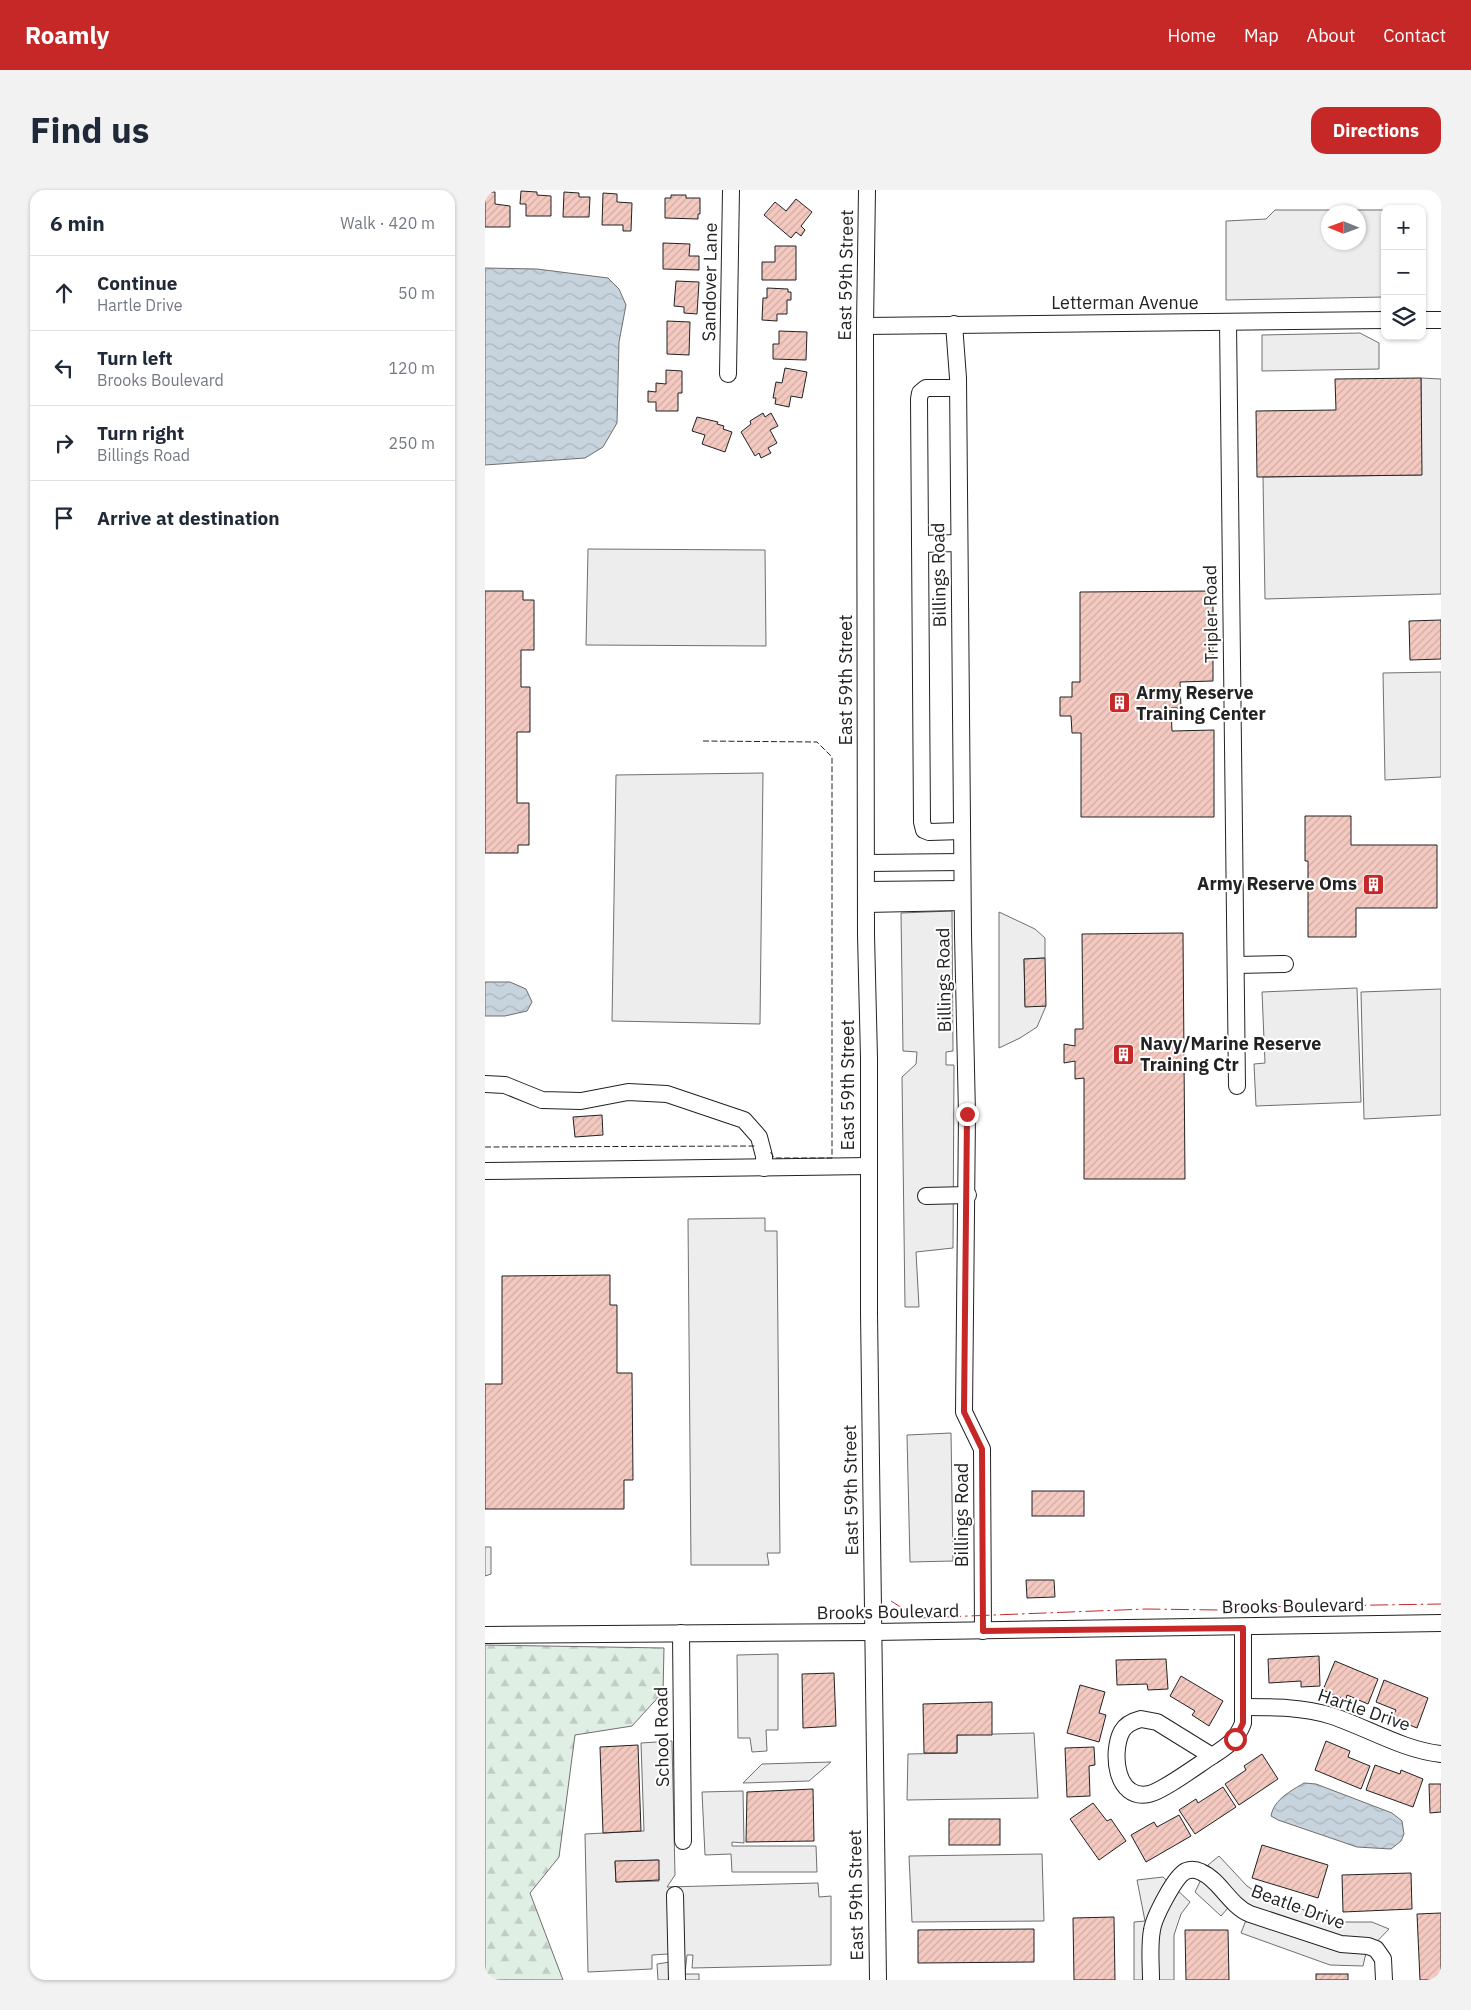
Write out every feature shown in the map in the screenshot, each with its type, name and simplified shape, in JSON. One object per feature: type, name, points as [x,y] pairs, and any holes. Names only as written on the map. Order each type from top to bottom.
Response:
[{"type":"street","name":"Sandover Lane","points":[[728,374],[731,190]]},
{"type":"street","name":"East 59th Street","points":[[867,190],[865,326],[866,897],[877,1980]]},
{"type":"street","name":"Letterman Avenue","points":[[865,326],[1381,320]]},
{"type":"street","name":"Tripler Road","points":[[1228,322],[1237,1086]]},
{"type":"street","name":"Billings Road","points":[[954,324],[958,388],[962,896],[968,1195],[964,1412],[982,1449],[983,1631]]},
{"type":"street","points":[[958,388],[926,388],[920,393],[922,822],[924,830],[929,832],[962,831]]},
{"type":"street","points":[[920,544],[959,543]]},
{"type":"street","points":[[866,863],[962,862]]},
{"type":"street","points":[[866,897],[962,896]]},
{"type":"street","points":[[1236,965],[1285,964]]},
{"type":"street","points":[[485,1084],[505,1085],[542,1100],[581,1101],[628,1092],[667,1094],[744,1120],[759,1137],[764,1156],[764,1168]]},
{"type":"street","points":[[485,1171],[868,1166]]},
{"type":"street","points":[[926,1196],[968,1195]]},
{"type":"street","name":"Brooks Boulevard","points":[[485,1635],[1243,1628],[1441,1623]]},
{"type":"street","points":[[1212,1756],[1157,1722],[1141,1719],[1127,1725],[1119,1738],[1118,1774],[1122,1784],[1128,1790],[1137,1794],[1149,1794],[1227,1747],[1238,1736],[1243,1723],[1244,1707],[1243,1628]]},
{"type":"street","name":"School Road","points":[[681,1633],[683,1841]]},
{"type":"street","name":"Hartle Drive","points":[[1244,1707],[1285,1707],[1317,1712],[1419,1750],[1441,1754]]},
{"type":"street","name":"Beatle Drive","points":[[1151,1980],[1151,1931],[1155,1918],[1178,1877],[1187,1871],[1195,1870],[1207,1875],[1244,1912],[1341,1944],[1376,1949],[1383,1959],[1384,1980]]},
{"type":"street","points":[[675,1896],[677,1980]]},
{"type":"green space","points":[[485,1645],[664,1648],[663,1692],[632,1726],[575,1735],[559,1857],[530,1893],[563,1980],[485,1980]]},
{"type":"shaded area","points":[[1275,210],[1321,210],[1321,250],[1366,250],[1366,210],[1381,210],[1381,297],[1226,300],[1226,221],[1266,219]]},
{"type":"shaded area","points":[[1360,333],[1379,343],[1379,369],[1262,371],[1262,335]]},
{"type":"shaded area","points":[[1421,378],[1441,379],[1441,594],[1265,599],[1263,477],[1421,475]]},
{"type":"shaded area","points":[[588,549],[765,550],[766,646],[586,645]]},
{"type":"shaded area","points":[[1441,672],[1441,777],[1385,780],[1383,673]]},
{"type":"shaded area","points":[[763,773],[760,1024],[612,1021],[616,775]]},
{"type":"shaded area","points":[[952,911],[953,1051],[946,1052],[946,1065],[954,1065],[953,1248],[916,1252],[919,1307],[905,1307],[902,1077],[916,1064],[917,1052],[903,1051],[901,913]]},
{"type":"shaded area","points":[[999,912],[1035,929],[1045,938],[1045,958],[1024,959],[1025,1006],[1046,1006],[1037,1027],[999,1048]]},
{"type":"shaded area","points":[[1357,988],[1361,1102],[1256,1106],[1254,1064],[1265,1063],[1262,992]]},
{"type":"shaded area","points":[[1441,989],[1441,1115],[1364,1119],[1361,992]]},
{"type":"shaded area","points":[[765,1218],[765,1231],[777,1231],[780,1553],[767,1553],[769,1565],[691,1565],[688,1219]]},
{"type":"shaded area","points":[[951,1433],[953,1561],[910,1562],[907,1435]]},
{"type":"shaded area","points":[[485,1547],[491,1547],[491,1574],[485,1576]]},
{"type":"shaded area","points":[[778,1654],[778,1730],[766,1730],[767,1751],[752,1752],[750,1738],[738,1738],[737,1655]]},
{"type":"shaded area","points":[[1034,1733],[1038,1798],[907,1800],[908,1754],[957,1753],[957,1735]]},
{"type":"shaded area","points":[[672,1741],[675,1875],[667,1887],[818,1883],[819,1897],[831,1896],[831,1965],[692,1968],[693,1955],[687,1955],[685,1974],[699,1974],[699,1980],[658,1980],[657,1964],[670,1962],[671,1955],[668,1954],[652,1955],[652,1969],[588,1972],[585,1834],[644,1831],[641,1743]],"holes":[[[658,1860],[659,1881],[616,1882],[615,1862]]]},
{"type":"shaded area","points":[[831,1762],[809,1781],[743,1783],[762,1764]]},
{"type":"shaded area","points":[[743,1791],[744,1843],[732,1842],[732,1846],[816,1846],[817,1872],[732,1872],[731,1854],[705,1855],[702,1792]]},
{"type":"shaded area","points":[[1042,1854],[1044,1921],[912,1922],[909,1856]]},
{"type":"shaded area","points":[[1219,1856],[1247,1886],[1262,1896],[1340,1922],[1372,1922],[1389,1929],[1366,1953],[1363,1966],[1330,1965],[1241,1933],[1246,1920],[1228,1908],[1221,1916],[1195,1892],[1208,1865]]},
{"type":"shaded area","points":[[1163,1877],[1190,1902],[1181,1914],[1174,1935],[1174,1980],[1134,1980],[1134,1922],[1145,1921],[1137,1880]]},
{"type":"water","points":[[485,268],[537,269],[608,278],[619,289],[626,305],[619,342],[617,423],[603,447],[585,458],[485,465]]},
{"type":"water","points":[[485,982],[510,982],[526,989],[532,1002],[527,1011],[505,1016],[485,1016]]},
{"type":"water","points":[[1304,1783],[1316,1784],[1392,1813],[1402,1821],[1404,1834],[1401,1841],[1391,1849],[1357,1847],[1271,1816],[1279,1800]]},
{"type":"building","points":[[521,191],[537,192],[537,195],[551,196],[551,216],[526,216],[526,204],[520,204]]},
{"type":"building","points":[[485,192],[495,192],[495,204],[510,206],[510,227],[485,227]]},
{"type":"building","points":[[564,192],[579,193],[579,197],[590,197],[589,217],[563,217]]},
{"type":"building","points":[[603,193],[617,194],[617,202],[632,203],[631,231],[623,231],[623,225],[602,225]]},
{"type":"building","points":[[671,195],[686,195],[686,198],[700,198],[700,214],[698,214],[698,219],[665,218],[665,198],[671,198]]},
{"type":"building","points":[[796,199],[812,212],[801,226],[805,230],[801,236],[796,232],[791,238],[764,215],[775,202],[786,211]]},
{"type":"building","points":[[663,243],[690,244],[689,256],[699,256],[699,270],[663,269]]},
{"type":"building","points":[[775,246],[796,246],[796,280],[762,280],[762,262],[775,262]]},
{"type":"building","points":[[676,281],[699,282],[697,314],[684,313],[684,307],[674,306]]},
{"type":"building","points":[[767,288],[788,289],[788,292],[791,292],[791,300],[787,300],[787,314],[777,314],[777,321],[762,320],[763,298],[767,298]]},
{"type":"building","points":[[667,321],[690,322],[689,355],[667,354]]},
{"type":"building","points":[[779,331],[807,332],[806,360],[773,359],[773,344],[779,344]]},
{"type":"building","points":[[785,368],[807,372],[802,398],[791,396],[789,407],[775,404],[776,398],[773,398],[776,382],[782,383]]},
{"type":"building","points":[[666,370],[682,371],[682,393],[678,393],[678,411],[656,411],[656,402],[648,402],[648,391],[656,392],[656,383],[666,384]]},
{"type":"building","points":[[1421,378],[1422,475],[1257,477],[1256,411],[1336,410],[1335,379]]},
{"type":"building","points":[[763,413],[765,417],[771,413],[778,426],[770,430],[777,443],[768,448],[771,453],[761,458],[759,453],[755,456],[741,432],[751,424],[750,421]]},
{"type":"building","points":[[697,417],[718,422],[717,424],[724,426],[723,429],[732,432],[725,452],[702,444],[705,435],[692,431]]},
{"type":"building","points":[[485,591],[523,591],[523,600],[534,600],[534,650],[521,650],[521,687],[530,687],[530,732],[517,732],[517,803],[529,803],[529,845],[518,845],[518,853],[485,853]]},
{"type":"building","name":"Army Reserve Training Center","points":[[1213,591],[1213,681],[1180,682],[1181,708],[1171,708],[1172,731],[1214,730],[1214,817],[1081,817],[1081,733],[1072,733],[1071,716],[1060,716],[1060,697],[1072,697],[1072,682],[1080,682],[1080,592]]},
{"type":"building","points":[[1441,620],[1441,659],[1410,660],[1409,621]]},
{"type":"building","name":"Army Reserve Oms","points":[[1305,816],[1351,816],[1351,845],[1437,845],[1437,908],[1356,908],[1356,937],[1308,937],[1308,861],[1305,861]]},
{"type":"building","name":"Navy/Marine Reserve Training Ctr","points":[[1183,933],[1185,1179],[1084,1179],[1084,1078],[1075,1079],[1075,1061],[1064,1063],[1064,1044],[1075,1046],[1075,1029],[1083,1029],[1082,934]]},
{"type":"building","points":[[1045,958],[1046,1006],[1025,1007],[1024,959]]},
{"type":"building","points":[[602,1115],[603,1135],[575,1137],[573,1117]]},
{"type":"building","points":[[610,1275],[610,1305],[617,1305],[617,1373],[632,1373],[633,1480],[624,1480],[624,1509],[485,1509],[485,1384],[502,1384],[502,1276]]},
{"type":"building","points":[[1032,1491],[1084,1491],[1084,1516],[1032,1516]]},
{"type":"building","points":[[1026,1580],[1054,1580],[1055,1597],[1027,1598]]},
{"type":"building","points":[[1319,1656],[1320,1686],[1301,1687],[1301,1681],[1269,1683],[1268,1659]]},
{"type":"building","points":[[1166,1659],[1168,1689],[1148,1690],[1147,1684],[1117,1685],[1116,1660]]},
{"type":"building","points":[[1335,1661],[1378,1679],[1368,1704],[1347,1695],[1346,1700],[1323,1690]]},
{"type":"building","points":[[834,1673],[836,1726],[803,1728],[802,1674]]},
{"type":"building","points":[[1181,1676],[1223,1701],[1209,1726],[1192,1715],[1195,1711],[1170,1696]]},
{"type":"building","points":[[1384,1680],[1428,1698],[1417,1728],[1392,1718],[1396,1710],[1376,1702]]},
{"type":"building","points":[[1080,1685],[1105,1692],[1099,1713],[1106,1715],[1099,1742],[1067,1733]]},
{"type":"building","points":[[992,1702],[992,1735],[957,1735],[957,1753],[924,1753],[923,1704]]},
{"type":"building","points":[[1326,1741],[1350,1751],[1348,1757],[1370,1766],[1361,1789],[1315,1770]]},
{"type":"building","points":[[638,1745],[641,1831],[603,1833],[600,1747]]},
{"type":"building","points":[[1094,1747],[1095,1765],[1089,1766],[1090,1796],[1067,1797],[1065,1748]]},
{"type":"building","points":[[1262,1754],[1278,1779],[1239,1805],[1225,1784],[1246,1770],[1244,1766]]},
{"type":"building","points":[[1375,1765],[1400,1774],[1401,1770],[1423,1779],[1413,1807],[1366,1790]]},
{"type":"building","points":[[1429,1784],[1441,1784],[1441,1812],[1430,1813]]},
{"type":"building","points":[[1223,1787],[1236,1807],[1195,1834],[1179,1810],[1196,1799],[1198,1803]]},
{"type":"building","points":[[813,1789],[814,1841],[746,1842],[747,1792]]},
{"type":"building","points":[[1093,1803],[1107,1821],[1111,1819],[1126,1841],[1099,1860],[1070,1819]]},
{"type":"building","points":[[1179,1815],[1191,1836],[1146,1862],[1131,1835],[1154,1822],[1157,1827]]},
{"type":"building","points":[[949,1819],[1000,1819],[1000,1845],[949,1845]]},
{"type":"building","points":[[1262,1845],[1328,1865],[1318,1898],[1252,1878]]},
{"type":"building","points":[[659,1860],[659,1880],[616,1882],[615,1861]]},
{"type":"building","points":[[1411,1873],[1412,1909],[1343,1912],[1342,1875]]},
{"type":"building","points":[[1441,1913],[1441,1980],[1420,1980],[1417,1914]]},
{"type":"building","points":[[1114,1917],[1115,1980],[1074,1980],[1073,1918]]},
{"type":"building","points":[[1034,1929],[1034,1962],[918,1963],[918,1930]]},
{"type":"building","points":[[1185,1930],[1228,1930],[1229,1980],[1186,1980]]},
{"type":"building","points":[[1316,1974],[1348,1974],[1348,1980],[1316,1980]]},
{"type":"fence","points":[[703,741],[817,742],[832,757],[832,1158],[774,1158],[770,1151]]},
{"type":"fence","points":[[485,1147],[757,1146]]},
{"type":"power","points":[[891,1601],[918,1618],[1146,1609],[1220,1610],[1254,1607],[1441,1604]]},
{"type":"place","name":"Army Reserve Training Center","points":[[1120,703]]},
{"type":"place","name":"Army Reserve Oms","points":[[1373,884]]},
{"type":"place","name":"Navy/Marine Reserve Training Ctr","points":[[1124,1054]]},
{"type":"route","points":[[967,1114],[968,1195],[964,1412],[982,1449],[983,1631],[1243,1628],[1243,1723],[1235,1739]]}]
